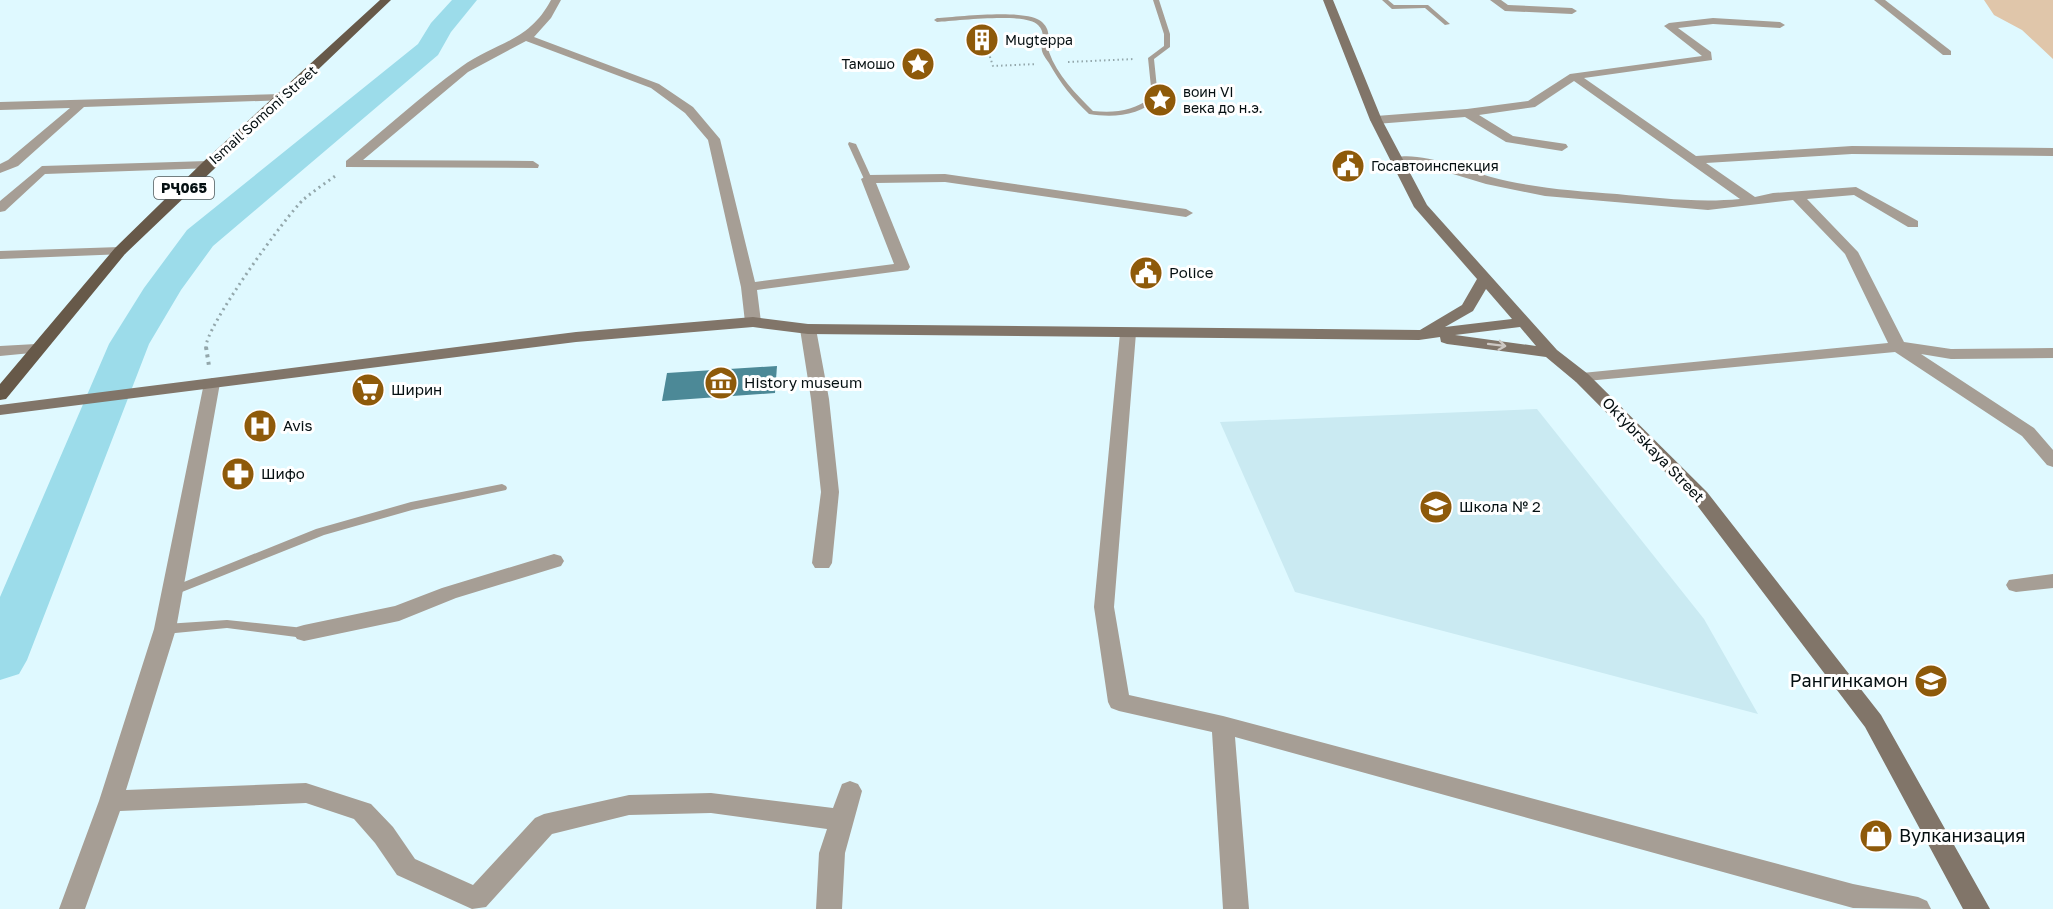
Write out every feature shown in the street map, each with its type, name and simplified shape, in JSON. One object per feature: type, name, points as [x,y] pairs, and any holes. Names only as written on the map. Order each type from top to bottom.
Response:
[{"type":"main road","name":"Ismail Somoni Street","points":[[3,405],[36,349],[120,251],[208,165],[283,98],[386,0]]},
{"type":"main road","name":"Oktybrskaya Street","points":[[1328,0],[1377,120],[1421,207],[1551,352],[1582,378],[1700,496],[1872,721],[1977,909]]},
{"type":"main road","points":[[1419,335],[1468,308],[1484,279]]},
{"type":"main road","points":[[3,405],[165,389],[576,337],[753,322],[808,329],[1419,335],[1551,352]]},
{"type":"main road","points":[[1419,335],[1524,322]]},
{"type":"street","points":[[351,164],[467,68],[527,38],[550,14],[556,0]]},
{"type":"street","points":[[1495,0],[1505,8],[1572,11]]},
{"type":"street","points":[[1879,0],[1947,53]]},
{"type":"street","points":[[1377,120],[1467,113],[1530,104],[1574,76],[1708,58],[1670,26],[1713,21],[1780,25]]},
{"type":"street","points":[[527,38],[655,86],[688,110],[714,139],[748,287],[753,322]]},
{"type":"street","points":[[1574,76],[1753,202]]},
{"type":"street","points":[[0,106],[283,98]]},
{"type":"street","points":[[0,169],[13,163],[81,104]]},
{"type":"street","points":[[1467,113],[1509,139],[1562,147]]},
{"type":"street","points":[[1691,160],[1852,150],[2053,152]]},
{"type":"street","points":[[1396,161],[1431,163],[1491,181],[1545,192],[1708,206],[1753,202],[1773,197],[1856,191],[1913,224]]},
{"type":"street","points":[[351,164],[533,165]]},
{"type":"street","points":[[0,208],[42,170],[208,165]]},
{"type":"street","points":[[748,287],[903,267],[868,179],[945,178],[1186,213]]},
{"type":"street","points":[[1796,196],[1851,252],[1898,346],[2028,432],[2049,452]]},
{"type":"street","points":[[0,255],[120,251]]},
{"type":"street","points":[[808,329],[820,399],[830,492],[822,563]]},
{"type":"street","points":[[1128,333],[1104,607],[1119,702],[1223,725],[1852,896],[1918,909]]},
{"type":"street","points":[[1582,378],[1898,346],[1951,354],[2053,353]]},
{"type":"street","points":[[0,351],[36,349]]},
{"type":"street","points":[[72,909],[111,801],[165,629],[212,383]]},
{"type":"street","points":[[304,633],[399,613],[449,593],[554,561]]},
{"type":"street","points":[[2016,585],[2053,581]]},
{"type":"street","points":[[1223,725],[1236,909]]},
{"type":"street","points":[[829,909],[832,853],[850,791]]},
{"type":"street","points":[[111,801],[306,793],[362,811],[384,836],[406,867],[477,899],[544,825],[628,805],[711,803],[842,820]]},
{"type":"lane","points":[[937,20],[1008,16],[1029,18],[1040,23],[1047,36],[1045,50],[1071,94],[1091,113],[1125,115],[1143,109],[1155,98],[1151,58],[1167,47],[1167,34],[1156,0]]},
{"type":"lane","points":[[1385,0],[1392,7],[1426,6]]},
{"type":"lane","points":[[1420,0],[1447,24]]},
{"type":"lane","points":[[852,144],[868,179]]},
{"type":"lane","points":[[173,591],[320,532],[411,506],[501,488]]},
{"type":"lane","points":[[165,629],[227,624],[304,633]]},
{"type":"path","points":[[987,48],[993,66],[1151,58]]},
{"type":"path","points":[[212,383],[204,341],[223,308],[303,200],[351,164]]},
{"type":"shaded area","points":[[1984,0],[2053,0],[2053,59],[2022,30],[1994,15]]},
{"type":"shaded area","name":"Школа № 2","points":[[1537,409],[1704,619],[1758,714],[1295,592],[1220,422]]},
{"type":"building","name":"History museum","points":[[777,366],[775,393],[662,401],[667,373]]},
{"type":"waterway","points":[[0,660],[129,344],[163,288],[200,238],[428,49],[440,29],[465,0]]},
{"type":"place","name":"Mugteppa","points":[[982,40]]},
{"type":"place","name":"Тамошо","points":[[918,64]]},
{"type":"place","name":"воин VI века до н.э.","points":[[1160,100]]},
{"type":"place","name":"Госавтоинспекция","points":[[1348,166]]},
{"type":"place","name":"Police","points":[[1146,273]]},
{"type":"place","name":"History museum","points":[[721,383]]},
{"type":"place","name":"Ширин","points":[[368,390]]},
{"type":"place","name":"Avis","points":[[260,426]]},
{"type":"place","name":"Шифо","points":[[238,474]]},
{"type":"place","name":"Школа № 2","points":[[1436,507]]},
{"type":"place","name":"Рангинкамон","points":[[1931,681]]},
{"type":"place","name":"Вулканизация","points":[[1876,836]]}]
